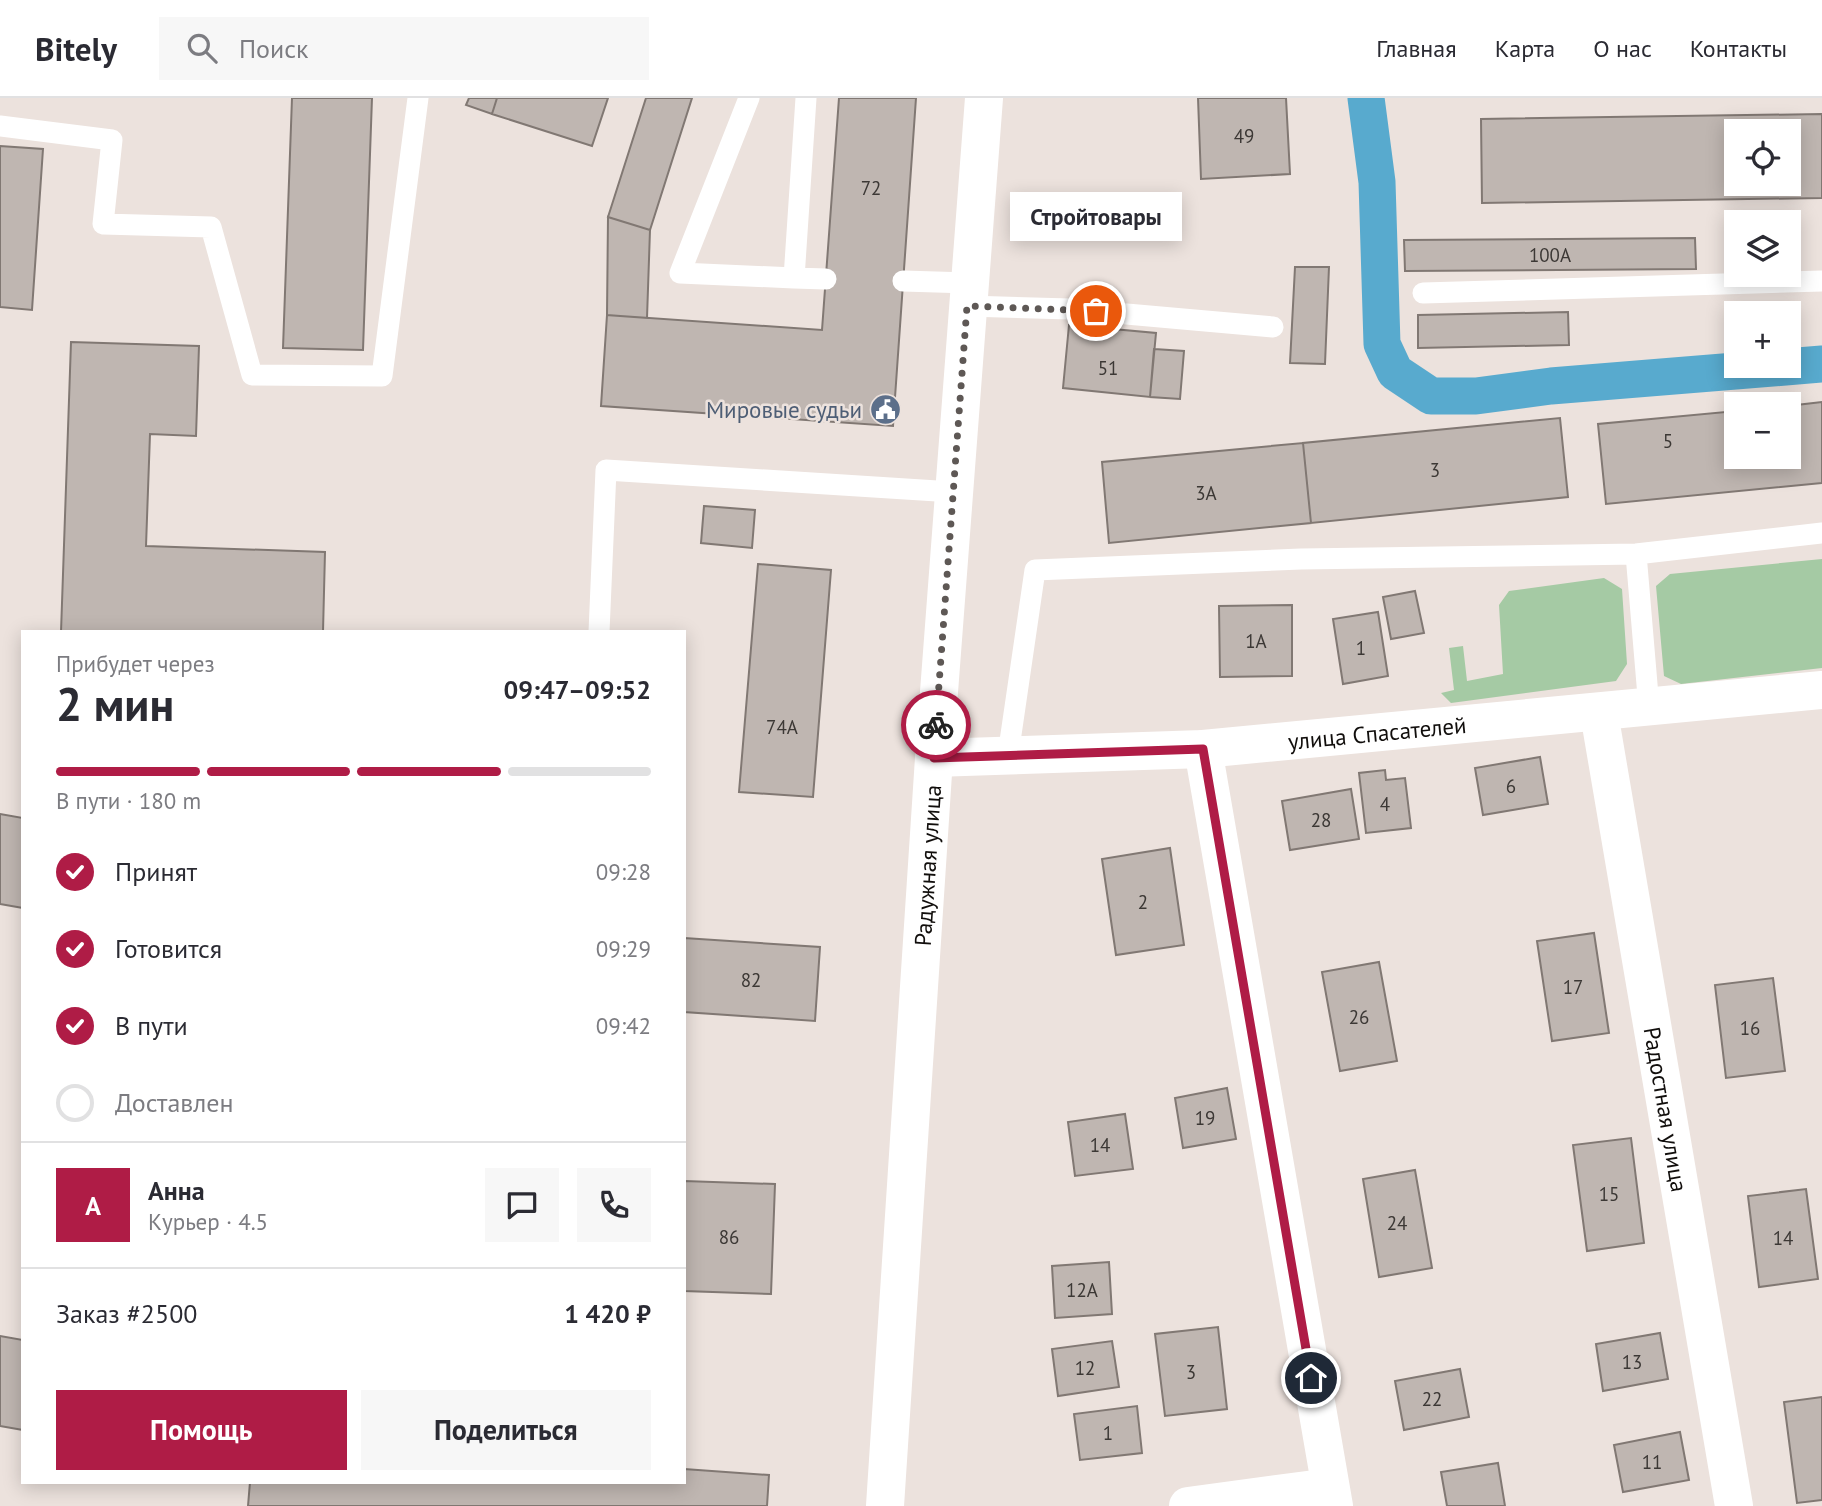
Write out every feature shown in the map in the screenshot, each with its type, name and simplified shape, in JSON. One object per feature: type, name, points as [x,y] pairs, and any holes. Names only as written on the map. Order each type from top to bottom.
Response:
[{"type":"street","name":"Радужная улица","points":[[885,1506],[934,758],[984,98]]},
{"type":"street","name":"улица Спасателей","points":[[934,758],[1203,749],[1822,690]]},
{"type":"street","name":"Радостная улица","points":[[1599,713],[1734,1506]]},
{"type":"street","points":[[1188,1506],[1332,1497],[1203,749]]},
{"type":"lane","points":[[0,126],[112,140],[103,224],[211,227],[252,375],[382,376],[418,98]]},
{"type":"lane","points":[[749,98],[680,273],[826,279]]},
{"type":"lane","points":[[794,278],[806,98]]},
{"type":"lane","points":[[903,281],[968,295],[1070,309],[1273,327]]},
{"type":"lane","points":[[1423,293],[1822,281]]},
{"type":"lane","points":[[599,630],[606,470],[953,492]]},
{"type":"lane","points":[[1008,755],[1035,570],[1301,559],[1636,554],[1822,533]]},
{"type":"lane","points":[[1636,554],[1649,708]]},
{"type":"green space","points":[[1822,559],[1822,668],[1681,684],[1664,676],[1656,586],[1670,574]]},
{"type":"green space","points":[[1604,578],[1622,589],[1627,664],[1616,681],[1451,703],[1441,693],[1454,690],[1449,648],[1463,646],[1467,681],[1503,674],[1499,605],[1509,591]]},
{"type":"building","points":[[292,98],[372,98],[363,350],[283,348]]},
{"type":"building","points":[[469,98],[497,98],[492,114],[466,105]]},
{"type":"building","points":[[497,98],[608,98],[592,146],[492,114]]},
{"type":"building","points":[[646,98],[692,98],[650,230],[608,217]]},
{"type":"building","points":[[839,98],[916,98],[893,426],[601,406],[607,315],[822,330]]},
{"type":"building","points":[[1198,98],[1286,98],[1290,174],[1201,179]]},
{"type":"building","points":[[1822,114],[1822,198],[1482,203],[1481,119]]},
{"type":"building","points":[[0,146],[43,149],[32,310],[0,307]]},
{"type":"building","points":[[608,217],[650,230],[647,318],[607,315]]},
{"type":"building","points":[[1695,238],[1696,269],[1405,271],[1404,240]]},
{"type":"building","points":[[1295,267],[1329,267],[1325,364],[1290,363]]},
{"type":"building","points":[[1568,312],[1569,345],[1418,348],[1418,315]]},
{"type":"building","points":[[1069,325],[1156,333],[1150,397],[1063,388]]},
{"type":"building","points":[[71,342],[199,346],[196,436],[150,434],[146,546],[325,552],[323,630],[61,630]]},
{"type":"building","points":[[1154,349],[1184,351],[1180,399],[1150,397]]},
{"type":"building","points":[[1822,402],[1822,483],[1606,504],[1598,424],[1724,412],[1724,469],[1801,469],[1801,404]]},
{"type":"building","points":[[1560,418],[1568,497],[1311,523],[1303,443]]},
{"type":"building","points":[[1303,443],[1311,523],[1109,543],[1102,462]]},
{"type":"building","points":[[704,506],[755,510],[752,548],[701,543]]},
{"type":"building","points":[[758,564],[831,570],[813,797],[739,792]]},
{"type":"building","points":[[1415,591],[1424,633],[1391,639],[1383,597]]},
{"type":"building","points":[[1292,605],[1292,676],[1220,677],[1219,606]]},
{"type":"building","points":[[1378,612],[1388,676],[1343,684],[1333,619]]},
{"type":"building","points":[[1540,757],[1548,804],[1483,815],[1475,768]]},
{"type":"building","points":[[1385,770],[1386,780],[1405,778],[1411,828],[1366,833],[1359,773]]},
{"type":"building","points":[[1351,789],[1359,839],[1290,850],[1282,801]]},
{"type":"building","points":[[0,814],[21,818],[21,908],[0,904]]},
{"type":"building","points":[[1170,848],[1184,945],[1116,955],[1102,859]]},
{"type":"building","points":[[1594,933],[1609,1033],[1552,1041],[1537,941]]},
{"type":"building","points":[[686,938],[820,947],[815,1021],[686,1012]]},
{"type":"building","points":[[1379,962],[1397,1061],[1340,1071],[1322,972]]},
{"type":"building","points":[[1773,978],[1785,1071],[1726,1078],[1715,985]]},
{"type":"building","points":[[1227,1088],[1236,1139],[1183,1148],[1175,1098]]},
{"type":"building","points":[[1125,1114],[1133,1169],[1075,1176],[1068,1122]]},
{"type":"building","points":[[1631,1138],[1644,1243],[1587,1251],[1573,1145]]},
{"type":"building","points":[[1415,1170],[1432,1268],[1379,1277],[1363,1179]]},
{"type":"building","points":[[686,1181],[775,1184],[771,1294],[686,1291]]},
{"type":"building","points":[[1806,1189],[1818,1279],[1759,1287],[1748,1196]]},
{"type":"building","points":[[1109,1262],[1112,1314],[1055,1318],[1052,1266]]},
{"type":"building","points":[[1218,1327],[1227,1409],[1165,1416],[1155,1334]]},
{"type":"building","points":[[1660,1333],[1668,1379],[1603,1391],[1596,1344]]},
{"type":"building","points":[[0,1336],[21,1340],[21,1430],[0,1426]]},
{"type":"building","points":[[1112,1341],[1119,1387],[1058,1396],[1052,1349]]},
{"type":"building","points":[[1460,1369],[1469,1417],[1404,1430],[1395,1381]]},
{"type":"building","points":[[1822,1397],[1822,1500],[1797,1503],[1784,1402]]},
{"type":"building","points":[[1137,1406],[1142,1453],[1080,1460],[1074,1414]]},
{"type":"building","points":[[1680,1432],[1689,1480],[1623,1492],[1614,1445]]},
{"type":"building","points":[[1498,1463],[1505,1506],[1447,1506],[1441,1472]]},
{"type":"building","points":[[686,1469],[769,1475],[767,1506],[248,1506],[250,1484],[686,1484]]},
{"type":"waterway","points":[[1366,98],[1377,182],[1382,344],[1395,372],[1431,396],[1476,396],[1551,386],[1822,364]]},
{"type":"way so far","points":[[936,725],[967,306],[1096,311]]},
{"type":"place","name":"Стройтовары","points":[[1096,311]]},
{"type":"place","name":"Мировые судьи","points":[[885,409]]},
{"type":"route","points":[[936,725],[934,758],[1203,749],[1311,1378]]}]
